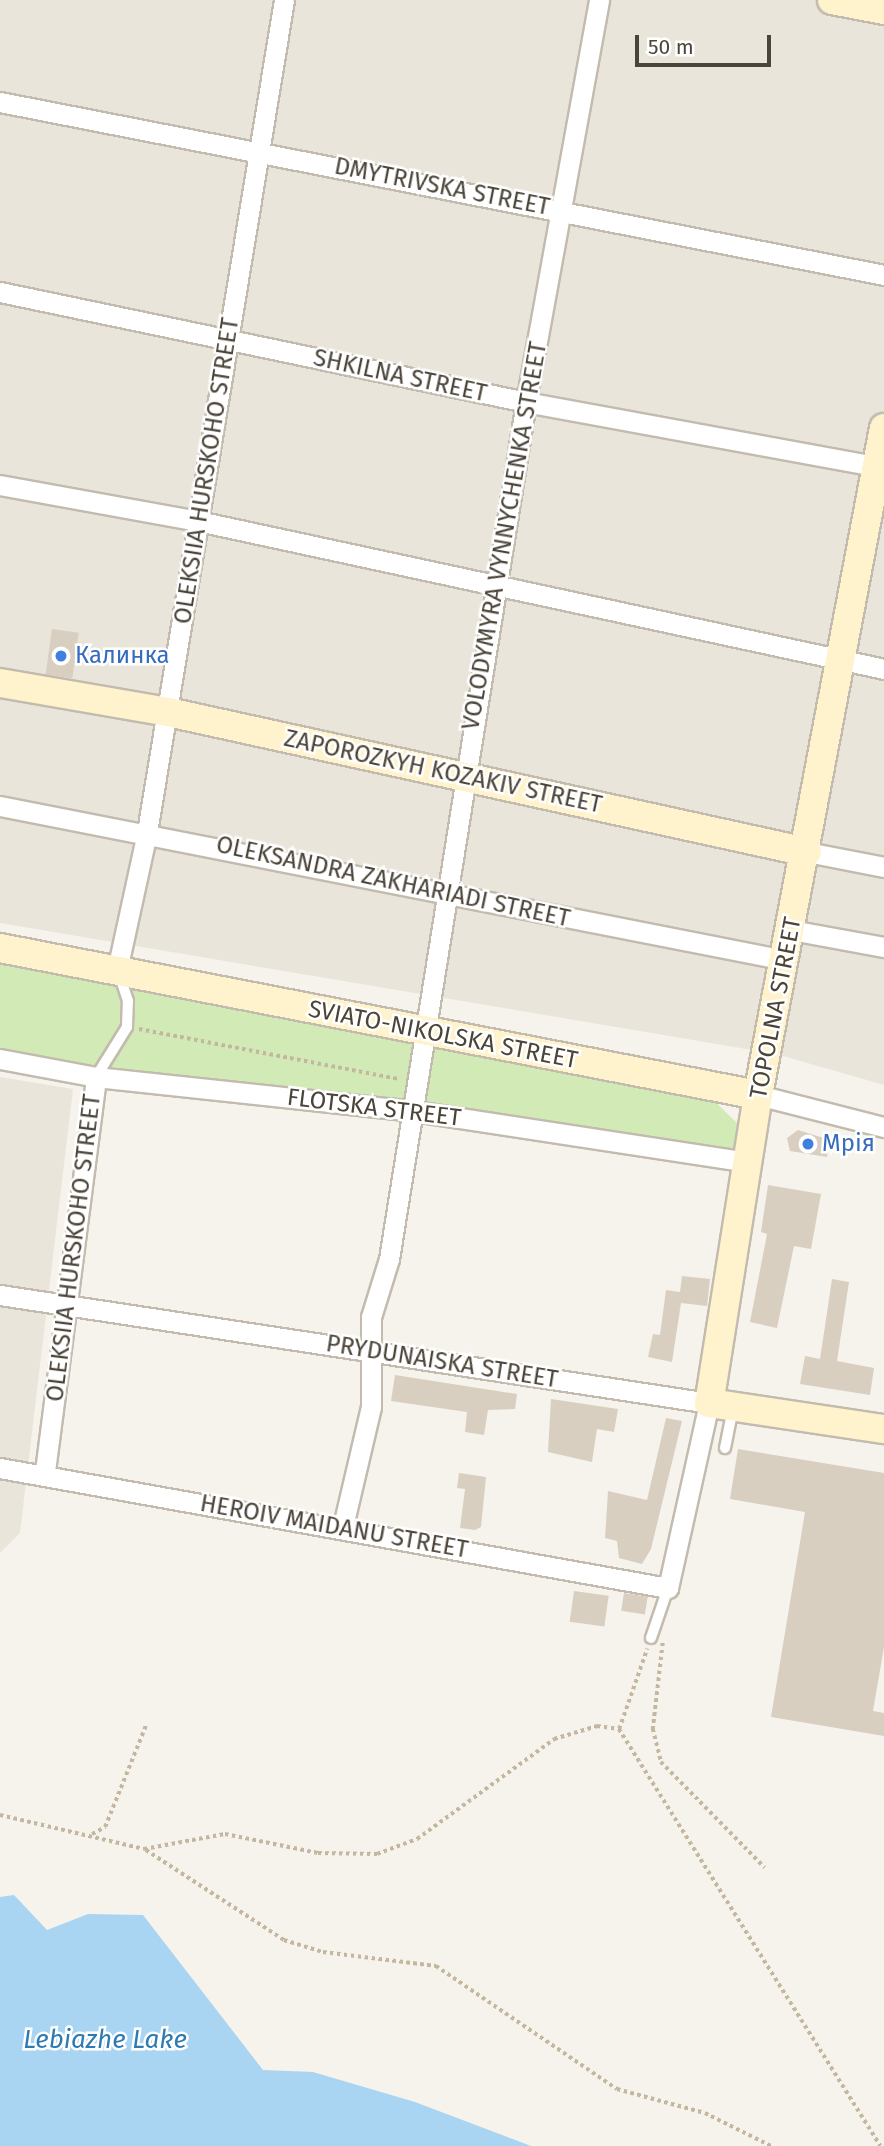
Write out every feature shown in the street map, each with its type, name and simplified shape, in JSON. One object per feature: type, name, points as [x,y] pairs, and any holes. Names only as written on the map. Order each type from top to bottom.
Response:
[{"type":"main road","points":[[831,0],[884,10]]},
{"type":"main road","name":"TOPOLNA STREET","points":[[721,1405],[747,1162],[758,1095],[807,852],[841,660],[882,468],[884,428]]},
{"type":"main road","name":"ZAPOROZKYH KOZAKIV STREET","points":[[0,682],[168,712],[807,852]]},
{"type":"main road","name":"SVIATO-NIKOLSKA STREET","points":[[0,948],[758,1095]]},
{"type":"main road","name":"PRYDUNAISKA STREET","points":[[721,1405],[884,1429]]},
{"type":"street","name":"OLEKSIIA HURSKOHO STREET","points":[[117,970],[147,832],[168,712],[284,0]]},
{"type":"street","name":"VOLODYMYRA VYNNYCHENKA STREET","points":[[343,1526],[371,1407],[374,1350],[371,1317],[386,1272],[414,1111],[464,777],[499,590],[526,402],[564,210],[599,0]]},
{"type":"street","name":"DMYTRIVSKA STREET","points":[[0,102],[564,210],[884,275]]},
{"type":"street","name":"SHKILNA STREET","points":[[0,292],[526,402],[882,468]]},
{"type":"street","points":[[0,485],[198,521],[499,590],[884,668]]},
{"type":"street","name":"OLEKSANDRA ZAKHARIADI STREET","points":[[0,806],[147,832],[785,960]]},
{"type":"street","name":"ZAPOROZKYH KOZAKIV STREET","points":[[807,852],[884,867]]},
{"type":"street","points":[[791,930],[884,947]]},
{"type":"street","name":"FLOTSKA STREET","points":[[0,1059],[96,1077],[414,1111],[747,1162]]},
{"type":"street","name":"OLEKSIIA HURSKOHO STREET","points":[[45,1471],[96,1077]]},
{"type":"street","name":"SVIATO-NIKOLSKA STREET","points":[[758,1095],[884,1127]]},
{"type":"street","name":"PRYDUNAISKA STREET","points":[[0,1295],[721,1405]]},
{"type":"street","name":"TOPOLNA STREET","points":[[668,1588],[721,1405]]},
{"type":"street","name":"HEROIV MAIDANU STREET","points":[[0,1468],[45,1471],[305,1525],[343,1526],[668,1588]]},
{"type":"lane","name":"OLEKSIIA HURSKOHO STREET","points":[[96,1077],[122,1045],[127,1027],[128,1001],[117,970]]},
{"type":"lane","points":[[721,1405],[725,1448]]},
{"type":"lane","points":[[651,1638],[668,1588]]},
{"type":"path","points":[[127,1027],[418,1082]]},
{"type":"path","points":[[656,1623],[664,1633],[653,1729],[661,1762],[765,1868]]},
{"type":"path","points":[[619,1729],[651,1638]]},
{"type":"path","points":[[90,1835],[105,1827],[146,1725]]},
{"type":"path","points":[[144,1849],[225,1834],[349,1856],[400,1848],[554,1739],[597,1726],[619,1729]]},
{"type":"path","points":[[619,1729],[881,2146]]},
{"type":"path","points":[[0,1815],[144,1849],[284,1940],[323,1952],[436,1966],[617,2089],[705,2113],[771,2146]]},
{"type":"shaded area","points":[[0,0],[884,0],[884,1085],[776,1054],[0,923]]},
{"type":"shaded area","points":[[0,1077],[73,1089],[20,1533],[0,1553]]},
{"type":"green space","points":[[0,958],[705,1092],[737,1123],[736,1152],[0,1052]]},
{"type":"water","name":"Lebiazhe Lake","points":[[14,1895],[47,1930],[88,1914],[143,1915],[263,2070],[313,2072],[415,2102],[531,2146],[0,2146],[0,1897]]},
{"type":"building","name":"Калинка","points":[[52,629],[79,633],[72,678],[46,675]]},
{"type":"building","name":"Мрія","points":[[798,1130],[830,1140],[827,1157],[790,1151],[787,1138]]},
{"type":"building","points":[[768,1185],[821,1194],[811,1249],[794,1246],[777,1328],[750,1322],[767,1234],[761,1232]]},
{"type":"building","points":[[682,1276],[710,1279],[707,1306],[681,1303],[672,1362],[648,1357],[653,1334],[660,1335],[666,1290],[680,1292]]},
{"type":"building","points":[[832,1279],[849,1282],[837,1361],[874,1368],[870,1395],[800,1384],[805,1356],[820,1359]]},
{"type":"building","points":[[395,1375],[517,1394],[515,1409],[488,1410],[484,1435],[465,1432],[467,1412],[391,1401]]},
{"type":"building","points":[[551,1399],[618,1409],[614,1432],[597,1429],[592,1462],[548,1452]]},
{"type":"building","points":[[666,1418],[682,1421],[651,1549],[642,1564],[619,1558],[617,1541],[605,1538],[608,1491],[647,1500]]},
{"type":"building","points":[[738,1449],[884,1473],[884,1647],[873,1711],[884,1713],[884,1736],[771,1717],[805,1512],[730,1499]]},
{"type":"building","points":[[459,1473],[486,1477],[481,1527],[475,1530],[460,1528],[465,1489],[457,1488]]},
{"type":"building","points":[[574,1591],[609,1596],[604,1627],[570,1622]]},
{"type":"building","points":[[624,1593],[648,1597],[645,1615],[621,1611]]},
{"type":"place","name":"Калинка","points":[[61,656]]},
{"type":"place","name":"Мрія","points":[[808,1144]]}]
